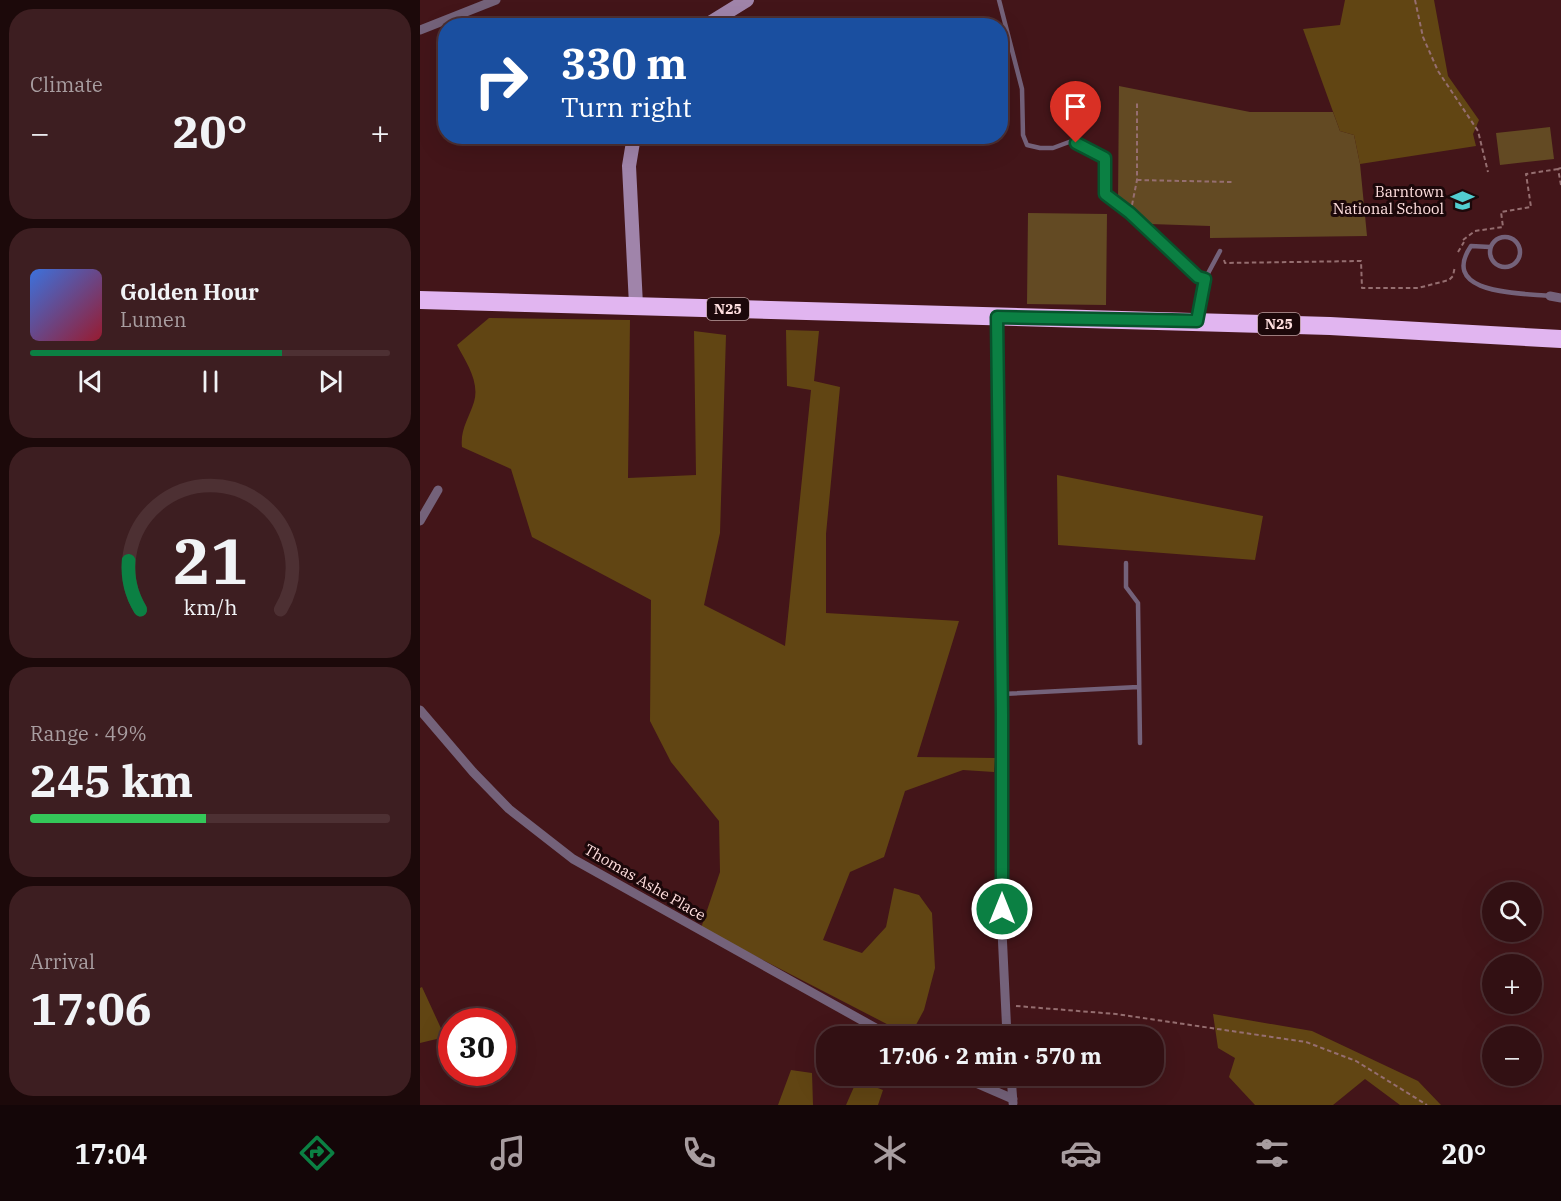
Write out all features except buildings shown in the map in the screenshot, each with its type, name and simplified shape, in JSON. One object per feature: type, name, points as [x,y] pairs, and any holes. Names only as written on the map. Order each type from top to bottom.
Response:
[{"type":"highway","name":"N25","points":[[420,300],[1197,321],[1561,339]]},
{"type":"street","points":[[450,18],[496,0]]},
{"type":"street","points":[[718,18],[747,0]]},
{"type":"street","points":[[420,30],[438,23]]},
{"type":"street","points":[[630,144],[636,305]]},
{"type":"street","points":[[1551,296],[1561,298]]},
{"type":"street","points":[[997,317],[1002,920],[1006,1026]]},
{"type":"street","points":[[420,521],[438,490]]},
{"type":"street","name":"Thomas Ashe Place","points":[[420,710],[473,772],[509,809],[573,859],[872,1026]]},
{"type":"street","points":[[980,1086],[1013,1102]]},
{"type":"street","points":[[1012,1086],[1013,1102]]},
{"type":"lane","points":[[999,0],[1004,18]]},
{"type":"lane","points":[[1008,35],[1022,90],[1023,135],[1027,145],[1053,148],[1069,142],[1076,143],[1105,158],[1105,194],[1130,213],[1198,277],[1205,279]]},
{"type":"lane","points":[[1490,247],[1490,257],[1496,265],[1512,266],[1519,259],[1518,243],[1510,237],[1500,237],[1490,247],[1471,246],[1466,254],[1464,268],[1469,279],[1478,286],[1494,290],[1551,296]]},
{"type":"lane","points":[[1197,321],[1205,279],[1220,251]]},
{"type":"lane","points":[[1126,563],[1126,587],[1138,603],[1137,687],[1140,743]]},
{"type":"lane","points":[[1001,694],[1137,687]]},
{"type":"path","points":[[1415,0],[1423,37],[1438,71],[1478,131],[1488,172]]},
{"type":"path","points":[[1130,213],[1137,180],[1137,101]]},
{"type":"path","points":[[1220,251],[1225,263],[1361,261],[1362,288],[1418,288],[1449,280],[1453,276],[1458,251],[1463,241],[1475,231],[1503,227],[1501,212],[1531,207],[1526,174],[1560,169],[1561,185]]},
{"type":"path","points":[[1137,180],[1232,182]]},
{"type":"path","points":[[1463,241],[1471,246]]},
{"type":"path","points":[[1004,1005],[1116,1014],[1306,1042],[1356,1061],[1427,1105]]},
{"type":"shaded area","points":[[1345,0],[1434,0],[1448,76],[1479,120],[1473,134],[1476,146],[1360,164],[1354,135],[1340,131],[1303,29],[1340,25]]},
{"type":"shaded area","points":[[1119,86],[1250,112],[1333,112],[1340,131],[1354,135],[1360,164],[1367,236],[1210,238],[1210,226],[1150,224],[1118,203]]},
{"type":"shaded area","points":[[1550,127],[1554,159],[1500,165],[1496,133]]},
{"type":"shaded area","points":[[1028,213],[1107,214],[1106,305],[1027,304]]},
{"type":"shaded area","points":[[489,318],[630,320],[628,478],[696,475],[694,331],[726,335],[720,533],[704,605],[785,646],[811,390],[787,386],[786,330],[819,331],[814,381],[840,387],[826,534],[826,613],[959,621],[917,757],[995,758],[994,772],[963,770],[905,791],[884,857],[850,872],[823,940],[862,953],[886,927],[894,888],[919,895],[932,913],[935,968],[924,1010],[915,1026],[891,1026],[701,928],[720,872],[719,821],[671,762],[650,721],[651,600],[532,537],[511,469],[462,447],[462,435],[474,402],[475,387],[471,372],[457,345]]},
{"type":"shaded area","points":[[1057,475],[1263,516],[1255,560],[1058,545]]},
{"type":"shaded area","points":[[422,987],[438,1022],[438,1039],[420,1043],[420,988]]},
{"type":"shaded area","points":[[1213,1014],[1312,1031],[1418,1081],[1441,1105],[1400,1105],[1365,1079],[1333,1105],[1255,1105],[1229,1077],[1235,1058],[1218,1048]]},
{"type":"shaded area","points":[[791,1070],[812,1073],[813,1105],[778,1105]]},
{"type":"shaded area","points":[[854,1086],[873,1086],[883,1090],[878,1105],[846,1105]]},
{"type":"place","name":"Barntown National School","points":[[1462,200]]},
{"type":"route","points":[[1002,909],[997,317],[1197,321],[1205,279],[1198,277],[1130,213],[1105,194],[1105,158],[1076,143]]}]
